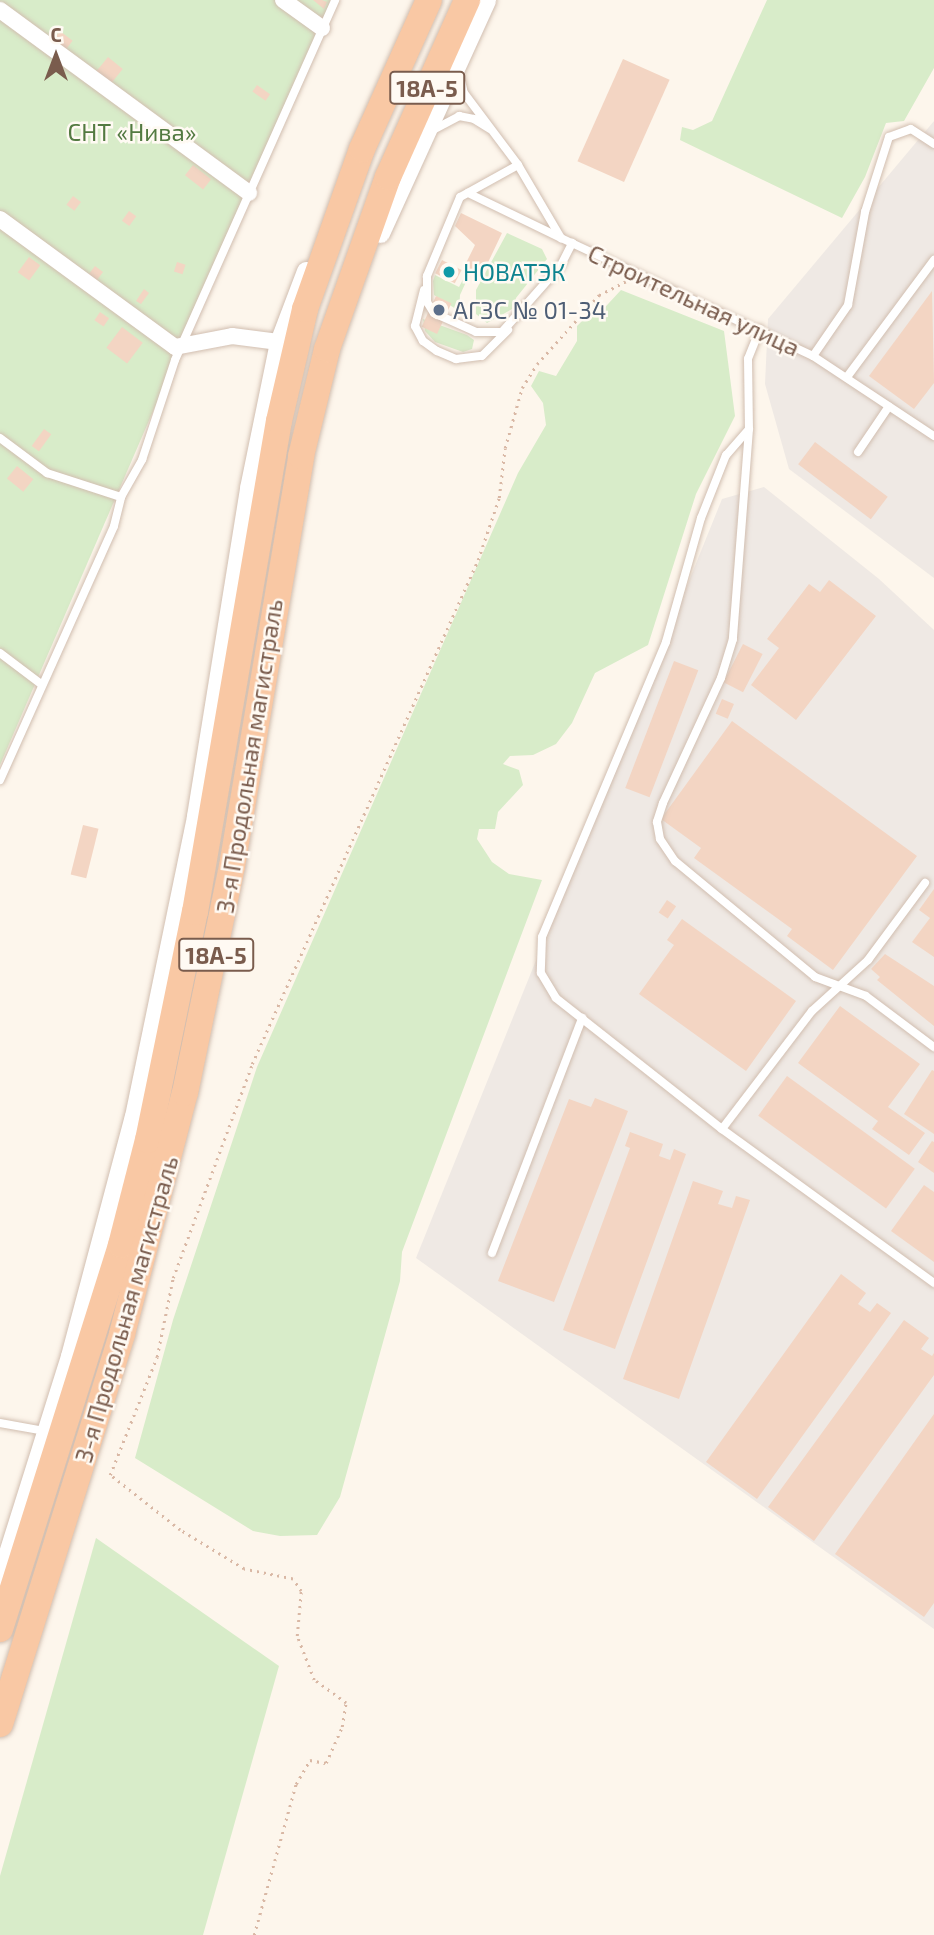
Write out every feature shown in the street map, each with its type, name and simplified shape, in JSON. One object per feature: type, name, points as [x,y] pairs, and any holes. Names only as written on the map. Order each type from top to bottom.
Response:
[{"type":"highway","name":"3-я Продольная магистраль","points":[[0,1629],[121,1245],[148,1139],[195,912],[279,421],[312,287],[362,149],[429,0]]},
{"type":"highway","name":"3-я Продольная магистраль","points":[[0,1724],[122,1334],[185,1093],[227,894],[301,456],[327,349],[388,177],[467,0]]},
{"type":"street","points":[[284,0],[322,28]]},
{"type":"street","points":[[327,349],[486,0]]},
{"type":"street","points":[[0,10],[250,193]]},
{"type":"street","points":[[0,1578],[47,1432],[107,1227],[163,992],[236,554],[279,342],[331,211],[362,149]]},
{"type":"street","points":[[0,219],[169,344],[232,336],[279,342]]},
{"type":"lane","points":[[0,780],[114,526],[121,497],[142,460],[183,343],[335,0]]},
{"type":"lane","points":[[458,62],[464,93],[496,134]]},
{"type":"lane","name":"Строительная улица","points":[[420,146],[431,131],[459,117],[474,119],[496,134],[518,164],[561,238],[813,356],[934,436]]},
{"type":"lane","points":[[813,356],[848,305],[865,212],[890,137],[911,129],[934,144]]},
{"type":"lane","points":[[518,164],[464,195],[425,287],[415,326],[423,341],[456,359],[482,356],[512,325],[561,265],[572,243]]},
{"type":"lane","points":[[464,195],[561,238]]},
{"type":"lane","points":[[847,377],[934,260]]},
{"type":"lane","points":[[425,287],[427,302],[444,320],[489,334],[512,325]]},
{"type":"lane","points":[[760,329],[749,348],[749,429],[733,639],[721,678],[663,803],[657,822],[660,839],[675,862],[815,977],[866,996],[934,1046]]},
{"type":"lane","points":[[858,452],[890,406]]},
{"type":"lane","points":[[749,429],[733,444],[717,477],[666,642],[542,937],[541,973],[548,989],[722,1129],[934,1283]]},
{"type":"lane","points":[[0,438],[47,473],[121,497]]},
{"type":"lane","points":[[0,653],[41,684]]},
{"type":"lane","points":[[722,1129],[812,1011],[868,960],[925,883]]},
{"type":"lane","points":[[492,1253],[582,1018]]},
{"type":"lane","points":[[0,1423],[47,1432]]},
{"type":"path","points":[[254,1935],[296,1784],[310,1760],[326,1763],[342,1727],[346,1703],[314,1680],[297,1636],[301,1591],[293,1579],[244,1570],[180,1530],[110,1475],[156,1357],[173,1278],[252,1064],[478,559],[499,498],[509,431],[526,381],[599,295],[636,272]]},
{"type":"shaded area","points":[[934,121],[934,578],[789,469],[765,384],[768,319]]},
{"type":"shaded area","points":[[764,487],[879,579],[934,630],[934,1629],[416,1258],[722,499]]},
{"type":"green space","name":"СНТ «Нива»","points":[[0,0],[331,0],[0,765]]},
{"type":"green space","points":[[767,0],[934,0],[934,68],[904,121],[886,123],[865,177],[842,218],[680,140],[682,127],[693,130],[712,121]]},
{"type":"green space","points":[[507,233],[542,249],[547,259],[516,298],[514,308],[487,323],[476,314],[476,290]]},
{"type":"green space","points":[[468,270],[471,271],[460,295],[459,311],[434,295],[435,275],[459,287]]},
{"type":"green space","points":[[621,290],[724,331],[735,416],[696,494],[648,645],[595,673],[572,723],[556,744],[533,755],[510,756],[503,764],[519,770],[523,785],[498,812],[495,829],[479,829],[477,839],[492,862],[509,874],[542,880],[402,1252],[400,1281],[340,1497],[317,1535],[280,1536],[253,1531],[135,1458],[173,1320],[257,1067],[518,473],[546,425],[543,403],[531,386],[539,371],[556,376],[577,341],[577,326],[586,317],[596,317]]},
{"type":"green space","points":[[423,319],[467,335],[474,340],[472,349],[463,352],[435,342],[425,331]]},
{"type":"green space","points":[[96,1538],[279,1666],[203,1935],[0,1935],[0,1876]]},
{"type":"building","points":[[313,0],[327,2],[324,9]]},
{"type":"building","points":[[60,31],[73,41],[64,52],[51,42]]},
{"type":"building","points":[[108,57],[123,69],[109,86],[94,74]]},
{"type":"building","points":[[623,59],[670,80],[624,182],[577,161]]},
{"type":"building","points":[[257,85],[270,94],[266,101],[252,92]]},
{"type":"building","points":[[193,165],[211,179],[203,189],[185,175]]},
{"type":"building","points":[[73,196],[81,202],[74,211],[66,205]]},
{"type":"building","points":[[129,211],[136,216],[129,226],[122,221]]},
{"type":"building","points":[[461,213],[502,233],[482,275],[464,267],[475,245],[455,226]]},
{"type":"building","points":[[29,257],[40,265],[29,281],[18,272]]},
{"type":"building","name":"НОВАТЭК","points":[[442,260],[462,270],[455,283],[435,273]]},
{"type":"building","points":[[177,262],[186,265],[182,274],[174,272]]},
{"type":"building","points":[[95,266],[103,272],[94,284],[86,278]]},
{"type":"building","points":[[144,289],[149,293],[141,304],[136,301]]},
{"type":"building","points":[[932,291],[934,383],[914,409],[869,376]]},
{"type":"building","points":[[436,296],[451,303],[437,334],[422,327]]},
{"type":"building","points":[[100,312],[109,318],[104,326],[94,320]]},
{"type":"building","points":[[122,327],[143,343],[127,363],[106,348]]},
{"type":"building","points":[[44,429],[51,434],[39,451],[32,446]]},
{"type":"building","points":[[815,442],[888,497],[871,519],[798,464]]},
{"type":"building","points":[[17,466],[33,479],[23,492],[7,478]]},
{"type":"building","points":[[829,580],[876,616],[796,720],[751,685],[779,648],[767,639],[809,584],[820,592]]},
{"type":"building","points":[[743,644],[763,654],[743,692],[723,682]]},
{"type":"building","points":[[674,661],[698,670],[650,797],[625,788]]},
{"type":"building","points":[[722,699],[734,704],[728,719],[716,714]]},
{"type":"building","points":[[732,721],[917,856],[833,970],[787,936],[792,929],[694,858],[701,848],[661,819]]},
{"type":"building","points":[[83,825],[99,829],[86,878],[71,874]]},
{"type":"building","points":[[934,889],[934,957],[912,942],[930,918],[919,910]]},
{"type":"building","points":[[667,900],[676,906],[668,919],[659,912]]},
{"type":"building","points":[[682,919],[796,1001],[746,1071],[639,994],[674,945],[667,940]]},
{"type":"building","points":[[885,954],[934,986],[934,1026],[877,980],[880,977],[871,969]]},
{"type":"building","points":[[840,1006],[920,1064],[888,1107],[925,1133],[909,1155],[872,1129],[878,1121],[798,1063]]},
{"type":"building","points":[[932,1070],[934,1071],[934,1134],[904,1114]]},
{"type":"building","points":[[787,1076],[915,1169],[886,1209],[758,1116]]},
{"type":"building","points":[[595,1098],[628,1111],[554,1302],[498,1281],[569,1099],[591,1107]]},
{"type":"building","points":[[630,1132],[663,1144],[659,1156],[670,1160],[674,1149],[686,1154],[615,1349],[563,1330],[630,1148],[625,1146]]},
{"type":"building","points":[[932,1141],[934,1142],[934,1173],[918,1162]]},
{"type":"building","points":[[693,1181],[723,1191],[718,1204],[732,1208],[736,1196],[750,1200],[679,1399],[623,1379]]},
{"type":"building","points":[[924,1185],[934,1192],[934,1262],[891,1231]]},
{"type":"building","points":[[841,1274],[866,1293],[858,1304],[870,1312],[877,1303],[891,1313],[757,1499],[706,1462]]},
{"type":"building","points":[[904,1320],[929,1338],[921,1349],[932,1356],[934,1353],[934,1375],[814,1541],[768,1507]]},
{"type":"building","points":[[934,1414],[934,1603],[924,1617],[835,1554]]},
{"type":"place","name":"НОВАТЭК","points":[[449,272]]},
{"type":"place","name":"АГЗС № 01-34","points":[[439,310]]}]
